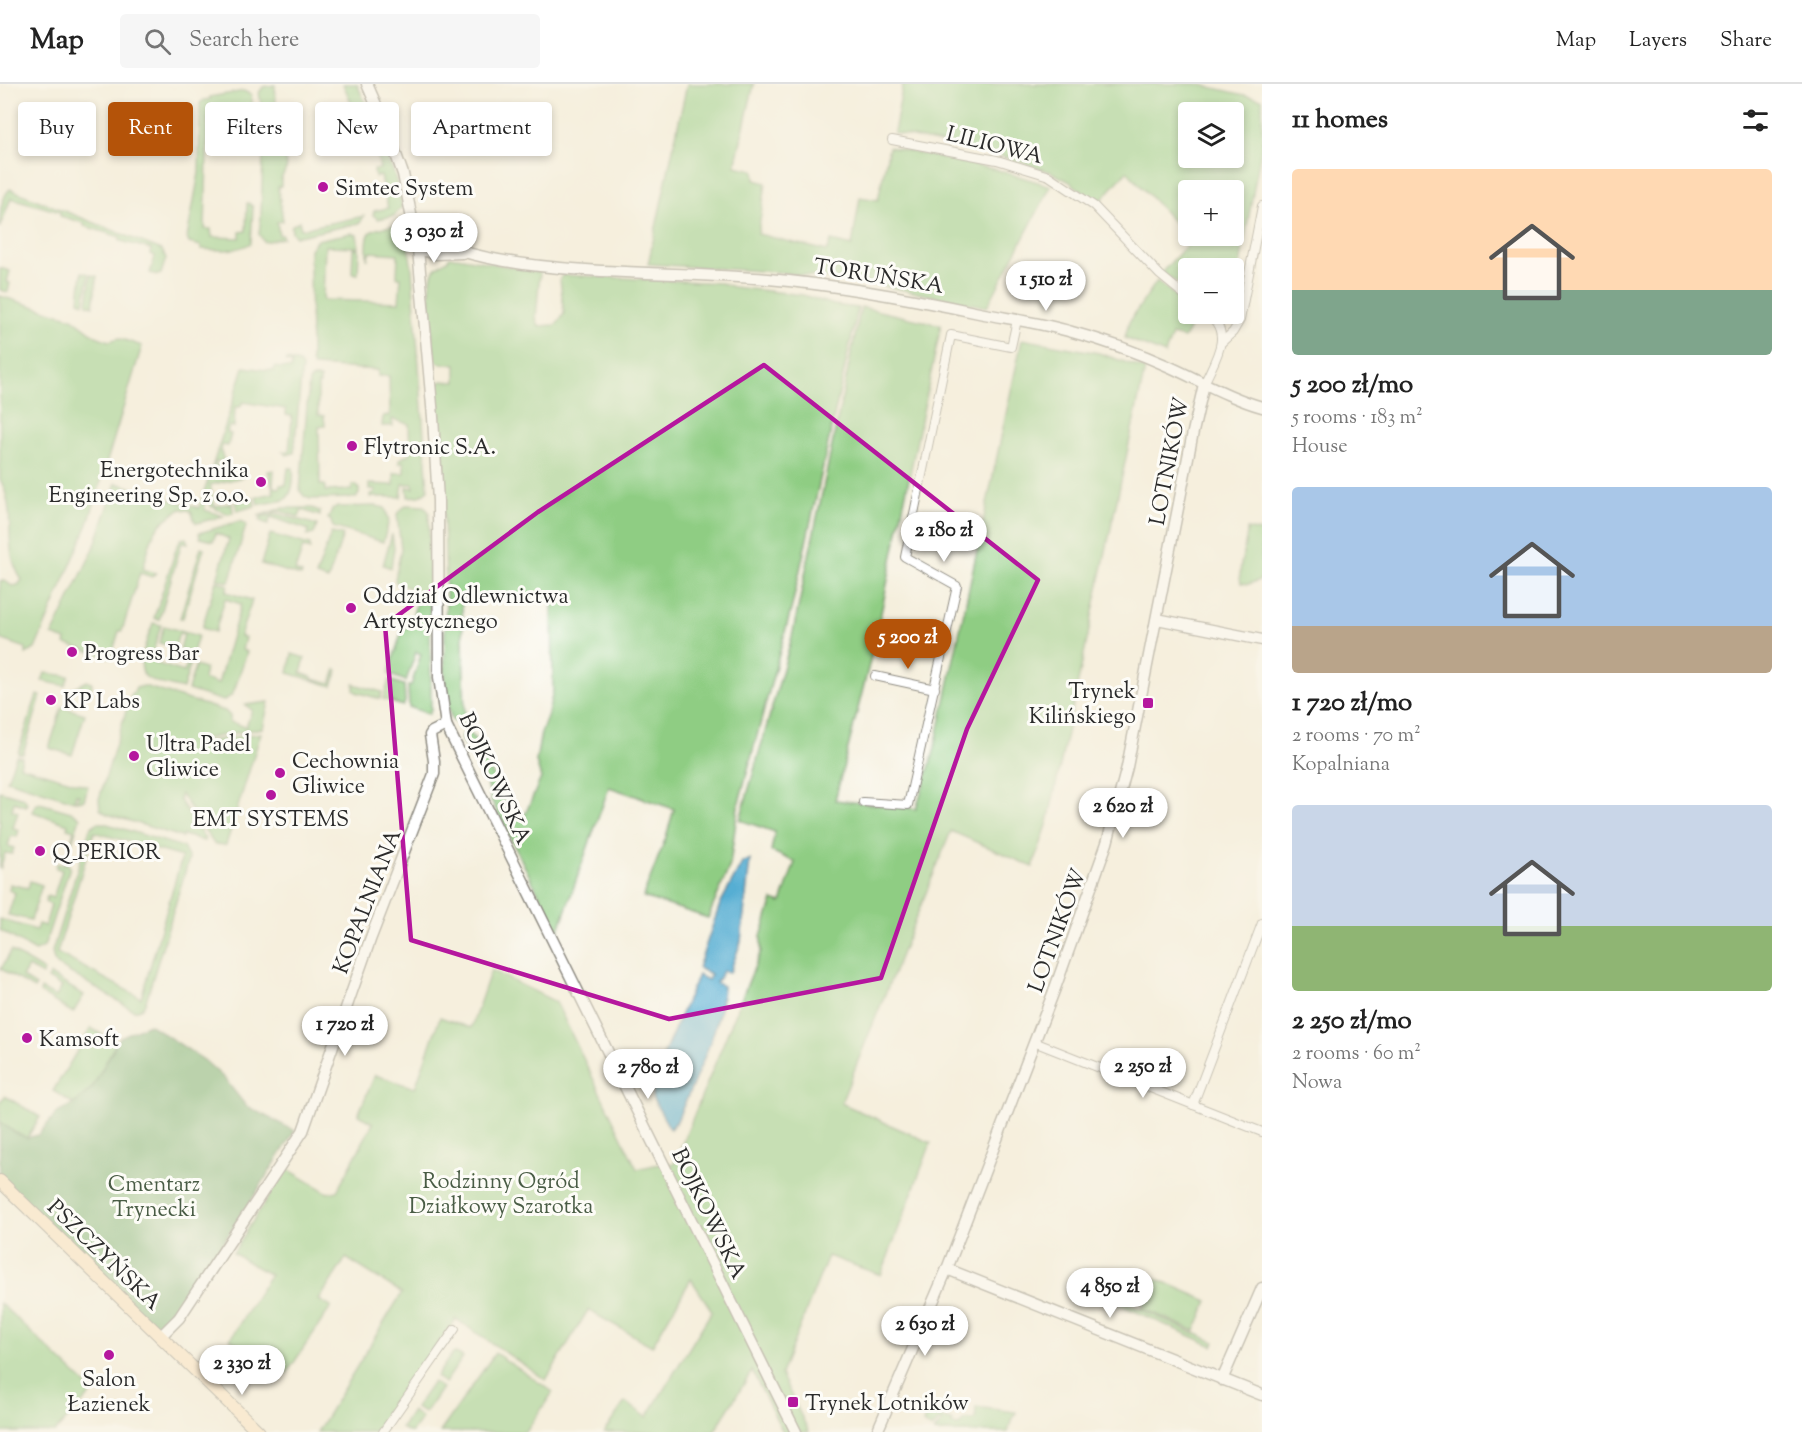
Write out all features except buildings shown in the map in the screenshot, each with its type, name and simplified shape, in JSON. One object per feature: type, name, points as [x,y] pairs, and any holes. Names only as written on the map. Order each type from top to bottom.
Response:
[{"type":"main road","name":"PSZCZYŃSKA","points":[[0,1180],[259,1432]]},
{"type":"street","name":"BOJKOWSKA","points":[[367,84],[396,152],[409,195],[416,230],[438,501],[439,677],[446,725],[796,1432]]},
{"type":"street","name":"LILIOWA","points":[[892,140],[997,160],[1049,176],[1094,206],[1160,275],[1178,290]]},
{"type":"street","points":[[1204,384],[1222,342],[1233,333],[1240,320],[1262,206]]},
{"type":"street","name":"TORUŃSKA","points":[[416,230],[440,248],[528,265],[766,279],[826,285],[904,297],[1070,331],[1119,346],[1162,363],[1224,393],[1262,407]]},
{"type":"street","points":[[418,249],[427,244],[440,248],[428,264],[421,281]]},
{"type":"street","points":[[863,802],[908,805],[957,586],[905,557],[951,335],[1011,347],[1017,320]]},
{"type":"street","points":[[1218,324],[1222,342]]},
{"type":"street","name":"LOTNIKÓW","points":[[877,1432],[947,1269],[1080,922],[1110,835],[1127,766],[1204,384]]},
{"type":"street","points":[[1157,619],[1262,640]]},
{"type":"street","points":[[875,676],[935,689]]},
{"type":"street","name":"KOPALNIANA","points":[[160,1337],[179,1318],[303,1131],[370,940],[434,774],[430,735],[446,725]]},
{"type":"street","points":[[1193,1105],[1262,923]]},
{"type":"street","points":[[1034,1042],[1262,1132]]},
{"type":"street","points":[[947,1269],[1262,1395]]},
{"type":"street","points":[[1222,1380],[1262,1288]]},
{"type":"street","points":[[383,1432],[455,1329]]},
{"type":"highlighted area","points":[[764,365],[1038,580],[967,729],[881,978],[669,1019],[411,940],[385,625],[538,512]]},
{"type":"green space","points":[[343,84],[357,84],[365,102],[351,102]]},
{"type":"green space","points":[[687,84],[754,84],[735,166],[754,170],[755,180],[766,183],[758,234],[827,251],[831,241],[852,246],[860,197],[878,200],[889,147],[998,170],[1051,186],[987,307],[868,283],[776,272],[648,264]]},
{"type":"green space","points":[[903,84],[1197,84],[1262,99],[1262,144],[1244,243],[1244,180],[1178,180],[1178,227],[1127,171],[1098,204],[1070,182],[1051,172],[998,155],[894,133]]},
{"type":"green space","points":[[275,85],[276,102],[261,102],[259,93],[263,87]]},
{"type":"green space","points":[[244,91],[251,95],[252,102],[205,102],[205,156],[207,156],[205,229],[211,229],[212,237],[240,238],[240,232],[246,231],[247,203],[253,207],[251,243],[233,249],[201,249],[201,246],[189,243],[187,238],[199,173],[200,103],[210,97]]},
{"type":"green space","points":[[263,156],[284,156],[287,167],[281,179],[281,186],[278,187],[283,221],[277,222],[279,235],[283,238],[264,242],[259,234]]},
{"type":"green space","points":[[378,156],[387,156],[402,207],[394,216],[378,219],[373,215],[374,211],[388,208],[381,176],[375,177],[374,170],[380,169]]},
{"type":"green space","points":[[10,189],[162,250],[166,258],[161,274],[150,273],[155,256],[150,254],[151,249],[120,241],[120,237],[60,216],[60,212],[11,198],[0,228],[2,202]]},
{"type":"green space","points":[[364,216],[360,223],[299,236],[295,236],[292,232],[291,226],[299,221],[301,229]]},
{"type":"green space","points":[[396,225],[406,230],[412,270],[428,490],[420,496],[408,497],[407,487],[414,488],[413,484],[403,484],[401,497],[370,497],[370,494],[375,493],[375,489],[369,489],[369,484],[394,485],[394,473],[404,473],[404,462],[399,463],[399,460],[410,453],[409,424],[392,419],[393,426],[382,426],[383,416],[390,415],[389,376],[378,376],[378,370],[313,366],[311,362],[310,249],[317,240],[351,233],[357,235],[359,247],[325,246],[323,300],[399,302],[401,277],[397,277],[398,254],[369,252],[367,259],[367,242],[370,233],[379,228]]},
{"type":"green space","points":[[1186,246],[1243,246],[1241,258],[1178,258],[1178,284],[1162,272]]},
{"type":"green space","points":[[353,248],[359,249],[358,274],[352,273]]},
{"type":"green space","points":[[449,257],[540,272],[536,318],[539,326],[556,325],[564,314],[560,279],[563,275],[721,283],[733,287],[803,295],[834,305],[858,308],[792,606],[738,806],[730,865],[708,918],[643,897],[674,809],[609,787],[558,932],[491,800],[483,775],[461,739],[463,734],[469,732],[480,746],[507,806],[513,813],[524,817],[541,778],[536,761],[553,691],[552,597],[462,598],[465,721],[462,725],[452,720],[448,707],[445,675],[445,540],[436,385],[442,381],[456,382],[456,365],[439,363],[435,359],[430,300],[431,277],[434,270]]},
{"type":"green space","points":[[0,268],[10,271],[7,282],[10,283],[8,292],[0,290]]},
{"type":"green space","points":[[82,272],[89,274],[84,303],[79,301]]},
{"type":"green space","points":[[91,275],[97,276],[93,306],[87,304]]},
{"type":"green space","points":[[1157,281],[1178,298],[1178,324],[1192,324],[1184,338],[1172,335],[1165,354],[1125,338],[1129,322]]},
{"type":"green space","points":[[0,296],[72,318],[96,336],[109,341],[119,338],[142,346],[88,524],[35,649],[26,654],[26,648],[0,639],[0,581],[5,581],[12,586],[18,585],[22,580],[12,556],[8,506],[0,479]]},
{"type":"green space","name":"Rodzinny Ogród Działkowy Szarotka","points":[[861,307],[941,325],[876,637],[835,800],[916,809],[934,752],[1022,339],[1099,353],[1145,369],[1048,822],[1033,867],[951,831],[841,1103],[931,1143],[881,1275],[828,1256],[781,1374],[809,1432],[783,1432],[752,1371],[714,1432],[604,1432],[625,1402],[647,1417],[712,1311],[691,1279],[652,1346],[588,1310],[546,1380],[456,1319],[375,1432],[317,1432],[402,1293],[346,1258],[319,1300],[331,1307],[287,1373],[230,1339],[270,1275],[233,1253],[286,1168],[328,1193],[337,1191],[373,1123],[358,1115],[375,1075],[415,1088],[440,1017],[471,1028],[491,970],[556,1002],[637,1169],[663,1163],[674,1164],[761,951],[761,936],[773,900],[781,903],[795,862],[771,851],[775,832],[740,820],[792,637]]},
{"type":"green space","points":[[287,360],[299,363],[302,367],[294,453],[287,455],[283,451],[289,452],[292,416],[286,415],[286,409],[243,402],[240,407],[235,407],[234,427],[229,426],[227,433],[231,434],[228,446],[222,445],[221,452],[224,460],[215,462],[215,466],[218,465],[221,477],[238,473],[243,477],[210,485],[215,506],[232,503],[233,513],[228,514],[211,507],[209,499],[204,501],[205,510],[223,516],[198,523],[195,522],[191,511],[181,509],[163,521],[151,541],[143,569],[156,573],[152,577],[140,573],[111,658],[65,644],[66,640],[52,635],[94,548],[116,483],[199,508],[244,367],[274,371],[275,367],[291,369],[292,363],[286,362]]},
{"type":"green space","points":[[312,378],[320,378],[318,415],[324,416],[325,426],[319,427],[320,485],[325,485],[325,491],[352,490],[352,485],[356,485],[359,494],[356,498],[310,499],[300,491],[309,381]]},
{"type":"green space","points":[[288,468],[293,468],[293,477],[292,489],[288,497],[285,500],[258,505],[256,497],[274,493],[268,471],[274,470],[273,487],[279,488],[280,485],[286,485]]},
{"type":"green space","points":[[253,498],[255,506],[237,511],[235,502]]},
{"type":"green space","points":[[406,505],[424,506],[429,512],[431,710],[429,714],[409,707],[408,686],[411,686],[421,654],[416,652],[406,681],[388,674],[403,628],[409,627],[420,592],[396,583],[395,579],[401,549],[397,514]]},
{"type":"green space","points":[[376,506],[385,508],[389,521],[383,542],[333,527],[328,519],[332,509],[336,507]]},
{"type":"green space","points":[[282,508],[312,508],[320,511],[320,516],[302,510],[299,517],[280,511],[258,516]]},
{"type":"green space","points":[[279,514],[317,525],[314,534],[307,536],[309,530],[271,517],[268,524],[260,521],[261,517]]},
{"type":"green space","points":[[240,521],[246,526],[229,582],[217,579],[229,539],[216,533],[213,541],[200,538],[199,533]]},
{"type":"green space","points":[[1247,529],[1262,532],[1262,579],[1249,584],[1241,583],[1240,577]]},
{"type":"green space","points":[[331,533],[343,535],[328,580],[316,576]]},
{"type":"green space","points":[[270,534],[310,545],[310,549],[303,547],[295,571],[302,574],[301,576],[261,564]]},
{"type":"green space","points":[[392,534],[394,548],[391,568],[383,565]]},
{"type":"green space","points":[[186,538],[188,543],[182,542],[159,620],[154,618],[177,546],[181,539]]},
{"type":"green space","points":[[201,547],[204,548],[183,618],[180,618]]},
{"type":"green space","points":[[216,581],[228,585],[226,592],[252,600],[240,636],[245,638],[242,650],[247,652],[234,691],[223,701],[188,690],[195,666],[205,669],[203,679],[218,684],[241,604],[225,599],[215,632],[202,628]]},
{"type":"green space","points":[[153,623],[161,625],[153,652],[157,654],[155,663],[184,672],[187,664],[190,665],[183,689],[154,681],[143,673],[142,659]]},
{"type":"green space","points":[[164,626],[198,636],[193,653],[180,649],[184,634],[179,633],[175,647],[159,643]]},
{"type":"green space","points":[[292,654],[305,658],[301,673],[312,679],[331,683],[336,669],[338,670],[332,686],[288,673]]},
{"type":"green space","points":[[45,673],[69,676],[65,686],[42,681]]},
{"type":"green space","points":[[389,680],[404,685],[405,702],[403,706],[383,699]]},
{"type":"green space","points":[[87,681],[92,683],[91,693],[73,688]]},
{"type":"green space","points":[[354,684],[382,692],[380,699],[356,692]]},
{"type":"green space","points":[[144,686],[225,711],[230,716],[230,722],[246,727],[252,710],[245,705],[269,702],[263,728],[198,740],[197,743],[261,733],[226,845],[214,844],[181,794],[179,799],[205,839],[204,841],[183,835],[182,837],[107,814],[100,809],[99,799],[130,698],[136,688]]},
{"type":"green space","points":[[37,695],[41,696],[23,754],[18,753]]},
{"type":"green space","points":[[62,707],[85,714],[72,755],[49,748]]},
{"type":"green space","points":[[16,756],[22,757],[20,766],[88,786],[84,800],[76,801],[79,795],[76,794],[74,801],[7,780]]},
{"type":"green space","points":[[0,791],[24,798],[27,803],[26,806],[14,802],[12,810],[18,812],[13,828],[19,830],[17,837],[11,836],[8,846],[14,848],[12,854],[5,853],[0,870]]},
{"type":"green space","points":[[40,803],[74,813],[80,818],[71,845],[74,830],[67,828],[68,824],[33,812],[35,805]]},
{"type":"green space","points":[[97,823],[104,823],[183,847],[189,859],[146,1001],[138,1010],[133,1010],[57,965],[54,961],[52,952],[90,828]],"holes":[[[94,832],[182,857],[141,998],[57,953]]]},
{"type":"green space","points":[[65,861],[70,867],[44,947],[35,951],[0,930],[0,919],[36,930],[38,924],[45,926],[51,905],[45,902],[47,896],[53,898],[62,870],[56,868],[57,863],[64,865]]},
{"type":"green space","points":[[30,881],[42,885],[31,920],[8,915],[15,893],[9,890],[10,884],[28,888]]},
{"type":"green space","points":[[11,951],[44,971],[42,975],[28,967],[22,977],[36,986],[34,989],[1,969]]},
{"type":"green space","points":[[50,975],[84,995],[73,1013],[40,993],[41,989],[56,997],[62,987],[48,979]]},
{"type":"green space","name":"Cmentarz Trynecki","points":[[149,1024],[204,1060],[224,1078],[246,1106],[295,1131],[246,1209],[162,1332],[0,1181],[0,1122],[27,1138],[38,1135],[57,1113],[74,1104],[92,1088],[120,1037]]},
{"type":"green space","points":[[91,1028],[116,1043],[92,1088],[74,1104],[53,1091]]},
{"type":"green space","points":[[5,1096],[40,1117],[27,1138],[0,1122],[0,1102]]},
{"type":"green space","points":[[1155,1278],[1208,1301],[1195,1331],[1142,1308]]},
{"type":"green space","points":[[1120,1300],[1215,1342],[1213,1346],[1118,1304]]},
{"type":"green space","points":[[0,1303],[92,1390],[92,1393],[55,1432],[0,1432]]},
{"type":"green space","points":[[456,1353],[463,1357],[445,1383],[436,1377],[452,1354]]},
{"type":"green space","points":[[495,1353],[553,1392],[526,1432],[440,1432]]},
{"type":"green space","points":[[433,1382],[442,1388],[425,1413],[415,1408]]},
{"type":"green space","points":[[976,1407],[1016,1412],[1007,1432],[934,1432],[942,1422],[940,1420],[932,1429],[923,1423],[928,1410],[943,1414],[942,1418],[952,1421],[952,1425],[959,1426],[964,1420],[975,1420]]},
{"type":"green space","points":[[412,1411],[422,1418],[412,1432],[408,1432],[401,1428]]},
{"type":"water","points":[[750,860],[741,941],[730,972],[723,971],[716,983],[723,986],[718,1019],[677,1121],[670,1129],[652,1097],[659,1065],[698,975],[708,980],[711,974],[698,968],[720,904],[742,863]]},
{"type":"place","name":"Simtec System","points":[[323,187]]},
{"type":"place","name":"Flytronic S.A.","points":[[352,446]]},
{"type":"place","name":"Energotechnika Engineering Sp. z o.o.","points":[[261,482]]},
{"type":"place","name":"Oddział Odlewnictwa Artystycznego","points":[[351,608]]},
{"type":"place","name":"Progress Bar","points":[[72,652]]},
{"type":"place","name":"KP Labs","points":[[51,700]]},
{"type":"place","name":"Trynek Kilińskiego","points":[[1148,703]]},
{"type":"place","name":"Ultra Padel Gliwice","points":[[134,756]]},
{"type":"place","name":"Cechownia Gliwice","points":[[280,773]]},
{"type":"place","name":"EMT SYSTEMS","points":[[271,795]]},
{"type":"place","name":"Q_PERIOR","points":[[40,851]]},
{"type":"place","name":"Kamsoft","points":[[27,1038]]},
{"type":"place","name":"Salon Łazienek","points":[[109,1355]]},
{"type":"place","name":"Trynek Lotników","points":[[793,1402]]}]
